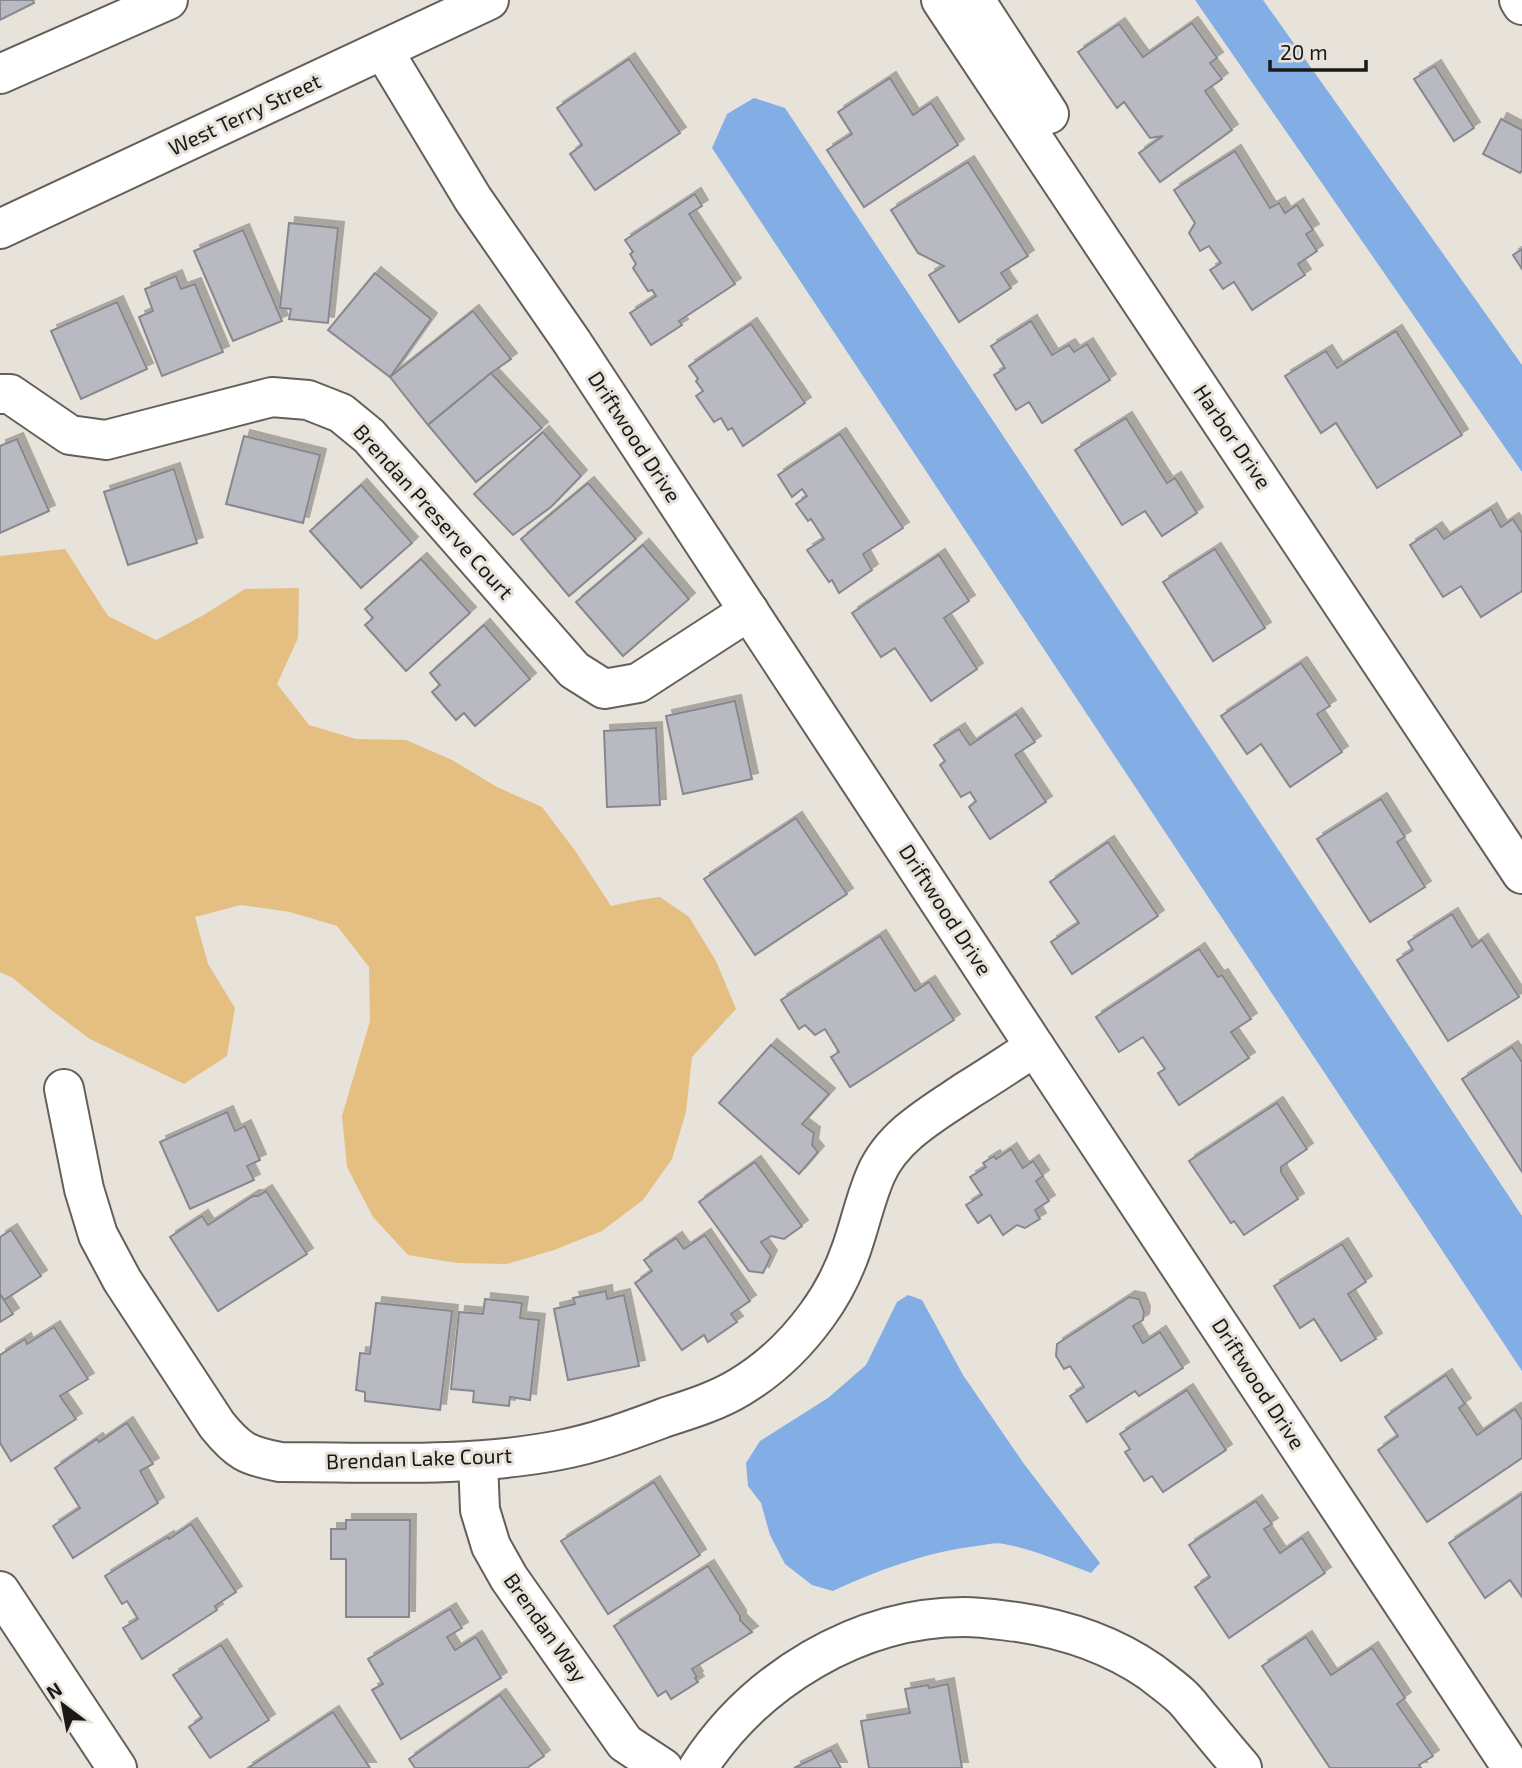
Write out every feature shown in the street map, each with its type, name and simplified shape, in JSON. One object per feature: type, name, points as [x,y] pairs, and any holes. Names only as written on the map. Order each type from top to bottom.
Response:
[{"type":"street","points":[[0,74],[168,0]]},
{"type":"street","name":"West Terry Street","points":[[0,229],[489,0]]},
{"type":"street","name":"Harbor Drive","points":[[942,0],[1522,874]]},
{"type":"street","name":"Harbor Drive","points":[[975,0],[1522,836]]},
{"type":"street","points":[[1519,0],[1522,5]]},
{"type":"street","name":"Driftwood Drive","points":[[383,50],[473,199],[572,342],[1512,1768]]},
{"type":"street","name":"Brendan Preserve Court","points":[[0,394],[10,394],[70,435],[106,440],[272,397],[308,400],[341,413],[369,436],[574,670],[604,689],[638,683],[749,611]]},
{"type":"street","name":"Brendan Lake Court","points":[[64,1089],[84,1189],[98,1235],[122,1280],[229,1440],[257,1458],[280,1462],[478,1461],[559,1450],[611,1437],[705,1404],[739,1388],[769,1367],[795,1342],[818,1314],[837,1283],[851,1251],[877,1172],[896,1144],[922,1120],[1035,1047]]},
{"type":"street","name":"Brendan Way","points":[[478,1461],[481,1510],[491,1546],[509,1578],[625,1743],[663,1768]]},
{"type":"street","points":[[0,1591],[117,1768]]},
{"type":"street","points":[[698,1768],[734,1722],[762,1695],[793,1671],[826,1652],[893,1626],[965,1617],[1040,1626],[1078,1636],[1114,1651],[1149,1671],[1180,1695],[1242,1768]]},
{"type":"shaded area","points":[[65,549],[108,616],[156,640],[245,589],[299,588],[298,638],[277,684],[309,725],[356,739],[406,740],[452,760],[497,787],[542,807],[576,852],[611,906],[660,897],[689,917],[716,961],[736,1009],[692,1057],[686,1112],[672,1159],[643,1200],[602,1231],[554,1250],[507,1264],[457,1263],[408,1255],[373,1217],[347,1167],[342,1116],[370,1021],[369,967],[337,926],[290,912],[241,905],[195,917],[208,964],[235,1008],[227,1056],[184,1084],[90,1039],[13,978],[0,972],[0,556]]},
{"type":"water","points":[[1195,0],[1263,0],[1522,365],[1522,472]]},
{"type":"water","points":[[754,98],[785,108],[1522,1216],[1522,1371],[712,148],[727,114]]},
{"type":"water","points":[[908,1295],[922,1300],[963,1375],[1024,1464],[1100,1563],[1091,1573],[1037,1553],[998,1543],[921,1557],[833,1591],[812,1585],[785,1564],[770,1535],[761,1503],[748,1486],[746,1463],[760,1441],[828,1398],[866,1365],[897,1302]]},
{"type":"building","points":[[0,0],[33,0],[34,3],[0,20]]},
{"type":"building","points":[[1192,23],[1217,58],[1210,63],[1222,79],[1205,91],[1232,130],[1160,182],[1139,153],[1163,136],[1150,138],[1124,102],[1117,108],[1078,52],[1119,24],[1143,57]]},
{"type":"building","points":[[629,59],[680,133],[595,190],[570,154],[582,145],[557,108]]},
{"type":"building","points":[[1435,66],[1474,128],[1454,141],[1414,79]]},
{"type":"building","points":[[890,78],[913,115],[931,103],[958,145],[864,207],[827,150],[852,134],[838,112]]},
{"type":"building","points":[[1501,119],[1522,130],[1520,173],[1483,154]]},
{"type":"building","points":[[1235,151],[1270,208],[1279,203],[1285,213],[1297,205],[1313,230],[1306,234],[1317,251],[1298,264],[1305,275],[1252,310],[1234,282],[1223,289],[1210,270],[1221,263],[1209,246],[1200,251],[1189,233],[1195,223],[1174,190]]},
{"type":"building","points":[[968,162],[1028,256],[1001,273],[1011,288],[959,322],[929,275],[944,266],[918,253],[891,210]]},
{"type":"building","points":[[695,194],[702,206],[689,214],[735,284],[679,321],[682,325],[651,345],[630,313],[656,296],[652,290],[648,291],[633,268],[636,264],[630,254],[633,252],[625,240]]},
{"type":"building","points":[[289,223],[338,228],[328,323],[289,319],[291,309],[280,308]]},
{"type":"building","points":[[243,230],[282,321],[233,341],[194,251]]},
{"type":"building","points":[[1522,249],[1522,269],[1513,255]]},
{"type":"building","points":[[375,273],[431,319],[390,377],[328,330]]},
{"type":"building","points":[[176,276],[181,289],[195,284],[223,352],[162,376],[139,317],[153,311],[145,289]]},
{"type":"building","points":[[117,302],[147,369],[81,399],[51,331]]},
{"type":"building","points":[[473,311],[511,359],[428,425],[390,377]]},
{"type":"building","points":[[1031,321],[1052,355],[1069,345],[1074,352],[1087,344],[1110,380],[1042,423],[1029,402],[1016,410],[994,375],[1005,368],[991,346]]},
{"type":"building","points":[[751,324],[805,403],[743,446],[732,428],[728,430],[721,418],[714,422],[696,396],[703,391],[689,366]]},
{"type":"building","points":[[1396,331],[1462,435],[1377,488],[1336,423],[1321,433],[1285,376],[1326,351],[1337,368]]},
{"type":"building","points":[[491,373],[542,428],[476,482],[428,425]]},
{"type":"building","points":[[1126,418],[1167,483],[1175,478],[1197,513],[1162,536],[1145,511],[1122,525],[1075,450]]},
{"type":"building","points":[[543,432],[581,476],[551,507],[513,535],[474,494]]},
{"type":"building","points":[[840,434],[903,528],[863,554],[872,570],[839,593],[832,580],[829,582],[807,550],[824,539],[811,519],[808,521],[796,504],[807,496],[802,489],[792,497],[778,475]]},
{"type":"building","points":[[244,436],[320,455],[303,523],[226,504]]},
{"type":"building","points":[[17,439],[49,511],[0,533],[0,446]]},
{"type":"building","points":[[174,469],[197,543],[128,565],[104,492]]},
{"type":"building","points":[[588,483],[636,539],[569,596],[521,539]]},
{"type":"building","points":[[361,485],[412,543],[361,588],[310,531]]},
{"type":"building","points":[[1491,509],[1501,527],[1513,519],[1522,533],[1522,591],[1481,617],[1461,586],[1443,597],[1410,545],[1436,528],[1444,539]]},
{"type":"building","points":[[643,545],[689,599],[623,656],[576,602]]},
{"type":"building","points":[[1215,549],[1265,628],[1213,661],[1163,582]]},
{"type":"building","points":[[939,555],[969,601],[944,618],[977,669],[931,701],[895,648],[881,657],[852,613]]},
{"type":"building","points":[[421,559],[470,613],[406,671],[365,625],[373,618],[365,609]]},
{"type":"building","points":[[484,625],[530,679],[475,726],[464,713],[456,720],[432,692],[440,685],[430,673]]},
{"type":"building","points":[[1301,663],[1330,706],[1317,714],[1342,752],[1290,787],[1261,744],[1247,754],[1221,716]]},
{"type":"building","points":[[735,701],[752,779],[683,794],[666,716]]},
{"type":"building","points":[[1016,714],[1035,742],[1015,755],[1046,802],[990,839],[969,807],[976,801],[970,792],[961,797],[940,765],[945,761],[934,745],[959,729],[970,745]]},
{"type":"building","points":[[656,728],[660,805],[607,807],[604,731]]},
{"type":"building","points":[[1381,799],[1405,837],[1397,842],[1425,887],[1370,922],[1317,839]]},
{"type":"building","points":[[796,818],[847,894],[755,955],[704,879]]},
{"type":"building","points":[[1108,842],[1158,916],[1072,974],[1051,942],[1079,923],[1050,882]]},
{"type":"building","points":[[1452,914],[1472,947],[1482,940],[1519,997],[1448,1041],[1397,960],[1413,950],[1408,942]]},
{"type":"building","points":[[880,936],[915,991],[929,982],[954,1020],[850,1087],[831,1057],[839,1052],[825,1029],[815,1035],[805,1025],[799,1029],[781,1000]]},
{"type":"building","points":[[1199,949],[1218,977],[1222,975],[1251,1019],[1231,1032],[1249,1058],[1179,1105],[1158,1073],[1165,1069],[1143,1037],[1119,1052],[1096,1017]]},
{"type":"building","points":[[771,1045],[829,1094],[802,1124],[814,1133],[812,1145],[818,1152],[799,1174],[719,1103]]},
{"type":"building","points":[[1512,1047],[1522,1062],[1522,1172],[1462,1079]]},
{"type":"building","points":[[1277,1103],[1307,1149],[1281,1167],[1281,1172],[1298,1199],[1244,1235],[1234,1221],[1231,1223],[1189,1161]]},
{"type":"building","points":[[227,1112],[235,1131],[245,1126],[260,1160],[247,1166],[254,1180],[190,1209],[160,1142]]},
{"type":"building","points":[[1011,1149],[1023,1168],[1033,1161],[1043,1176],[1036,1181],[1049,1201],[1035,1210],[1040,1219],[1025,1228],[1017,1225],[1003,1235],[990,1215],[978,1223],[966,1205],[982,1195],[970,1177],[986,1167],[983,1163],[994,1156],[996,1159]]},
{"type":"building","points":[[755,1162],[802,1226],[784,1239],[771,1236],[761,1242],[771,1256],[763,1273],[749,1271],[699,1202]]},
{"type":"building","points":[[266,1191],[307,1254],[218,1311],[170,1237],[202,1216],[208,1225],[253,1196]]},
{"type":"building","points":[[11,1230],[41,1276],[4,1300],[0,1294],[0,1237]]},
{"type":"building","points":[[705,1235],[750,1301],[731,1314],[737,1322],[708,1342],[704,1335],[682,1350],[635,1283],[652,1271],[644,1260],[676,1238],[684,1249]]},
{"type":"building","points":[[1342,1244],[1366,1282],[1348,1294],[1376,1339],[1341,1361],[1314,1319],[1300,1328],[1274,1286]]},
{"type":"building","points":[[606,1291],[607,1299],[624,1295],[639,1366],[568,1380],[554,1309],[575,1304],[573,1298]]},
{"type":"building","points":[[0,1294],[13,1314],[0,1322]]},
{"type":"building","points":[[1129,1297],[1139,1299],[1144,1312],[1143,1320],[1133,1326],[1143,1343],[1160,1332],[1183,1368],[1139,1396],[1135,1391],[1087,1422],[1070,1396],[1084,1387],[1070,1366],[1064,1369],[1056,1356],[1057,1344]]},
{"type":"building","points":[[485,1299],[522,1303],[520,1318],[539,1320],[530,1400],[510,1397],[509,1406],[473,1402],[474,1391],[451,1389],[459,1312],[483,1314]]},
{"type":"building","points":[[376,1303],[452,1311],[440,1410],[365,1401],[365,1392],[356,1390],[360,1353],[370,1354]]},
{"type":"building","points":[[54,1327],[88,1379],[60,1396],[76,1419],[11,1461],[0,1443],[0,1355],[25,1339],[27,1344]]},
{"type":"building","points":[[1446,1375],[1465,1404],[1459,1408],[1477,1435],[1515,1409],[1522,1420],[1522,1458],[1427,1522],[1378,1450],[1398,1436],[1385,1417]]},
{"type":"building","points":[[1187,1390],[1226,1450],[1163,1492],[1152,1476],[1144,1481],[1125,1452],[1130,1449],[1120,1434]]},
{"type":"building","points":[[127,1423],[153,1464],[140,1471],[158,1503],[73,1558],[53,1526],[80,1508],[55,1468],[97,1439],[99,1442]]},
{"type":"building","points":[[654,1482],[700,1555],[608,1614],[561,1541]]},
{"type":"building","points":[[1522,1494],[1522,1597],[1510,1580],[1485,1598],[1449,1543]]},
{"type":"building","points":[[1256,1501],[1272,1524],[1264,1529],[1280,1553],[1302,1538],[1325,1573],[1229,1638],[1195,1587],[1210,1577],[1189,1545]]},
{"type":"building","points":[[346,1520],[410,1520],[409,1617],[346,1617],[346,1559],[331,1559],[331,1529],[346,1529]]},
{"type":"building","points":[[191,1524],[236,1592],[215,1606],[217,1610],[142,1659],[123,1628],[138,1619],[127,1601],[122,1604],[105,1576]]},
{"type":"building","points":[[708,1566],[740,1620],[752,1632],[692,1669],[698,1682],[671,1699],[666,1691],[658,1696],[614,1626]]},
{"type":"building","points":[[450,1609],[462,1628],[447,1637],[455,1650],[476,1637],[501,1678],[401,1739],[372,1690],[383,1684],[368,1659]]},
{"type":"building","points":[[1306,1637],[1331,1675],[1372,1648],[1405,1698],[1397,1704],[1433,1756],[1419,1765],[1421,1768],[1330,1768],[1262,1666]]},
{"type":"building","points":[[221,1645],[269,1720],[210,1758],[189,1727],[202,1718],[173,1675]]},
{"type":"building","points":[[948,1684],[962,1768],[869,1768],[861,1721],[910,1713],[905,1689]]},
{"type":"building","points":[[500,1695],[544,1756],[527,1768],[415,1768],[409,1759]]},
{"type":"building","points":[[333,1712],[370,1768],[248,1768]]},
{"type":"building","points":[[831,1750],[841,1768],[794,1768]]}]
